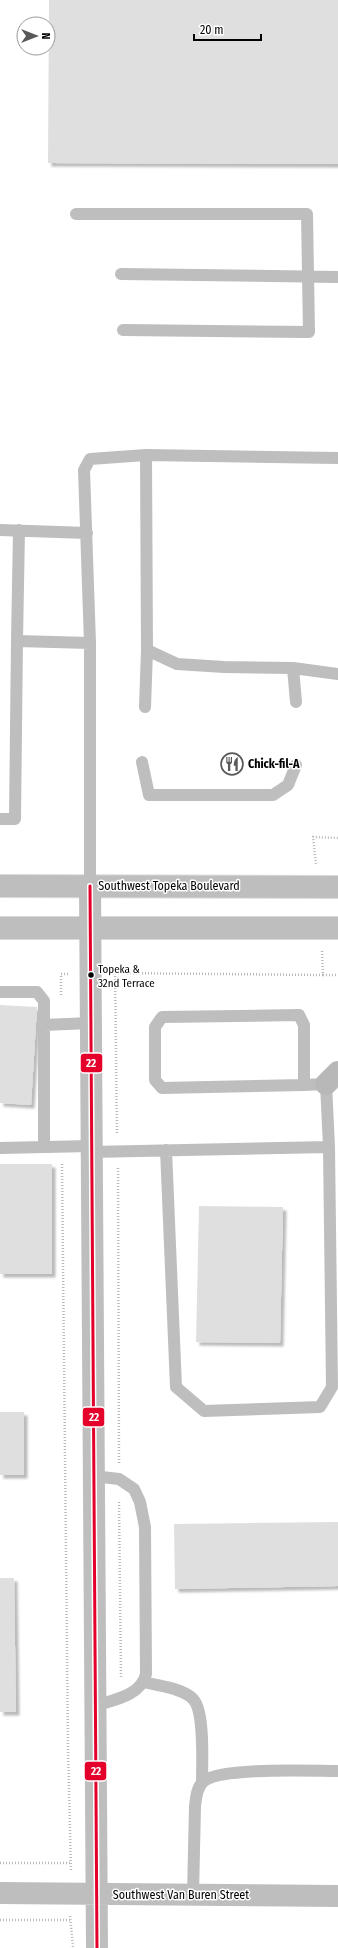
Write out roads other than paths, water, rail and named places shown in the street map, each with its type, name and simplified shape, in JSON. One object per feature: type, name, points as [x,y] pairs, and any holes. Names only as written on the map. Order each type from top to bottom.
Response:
[{"type":"street","name":"Southwest Topeka Boulevard","points":[[0,886],[328,886]]},
{"type":"street","points":[[90,886],[97,1948]]},
{"type":"street","points":[[0,928],[329,929]]},
{"type":"street","name":"Southwest Van Buren Street","points":[[0,1894],[338,1896]]},
{"type":"lane","points":[[76,214],[307,214],[309,332],[123,330]]},
{"type":"lane","points":[[121,274],[338,277]]},
{"type":"lane","points":[[90,886],[90,642],[84,470],[90,459],[146,455],[338,458]]},
{"type":"lane","points":[[145,707],[147,650],[146,455]]},
{"type":"lane","points":[[0,530],[87,533]]},
{"type":"lane","points":[[0,819],[15,819],[19,530]]},
{"type":"lane","points":[[17,641],[90,642]]},
{"type":"lane","points":[[147,650],[177,664],[224,667],[293,668],[338,674]]},
{"type":"lane","points":[[293,668],[296,702]]},
{"type":"lane","points":[[142,762],[149,794],[273,795],[288,785],[296,765]]},
{"type":"lane","points":[[0,992],[37,992],[44,1001],[44,1147]]},
{"type":"lane","points":[[166,1150],[176,1387],[204,1411],[320,1407],[332,1387],[329,1147],[332,1078],[304,1085],[162,1088],[155,1080],[155,1027],[162,1017],[300,1015],[304,1025],[304,1085]]},
{"type":"lane","points":[[44,1026],[90,1023]]},
{"type":"lane","points":[[0,1148],[62,1147],[118,1152],[329,1147]]},
{"type":"lane","points":[[93,1476],[119,1479],[134,1489],[140,1502],[145,1527],[146,1674],[144,1682],[137,1690],[95,1706]]},
{"type":"lane","points":[[144,1682],[181,1692],[194,1699],[199,1712],[202,1782]]},
{"type":"lane","points":[[194,1895],[195,1806],[196,1793],[202,1782],[212,1775],[227,1773],[296,1770],[338,1771]]},
{"type":"place","name":"Chick-fil-A","points":[[232,764]]},
{"type":"place","name":"Topeka & 32nd Terrace","points":[[91,975]]}]
